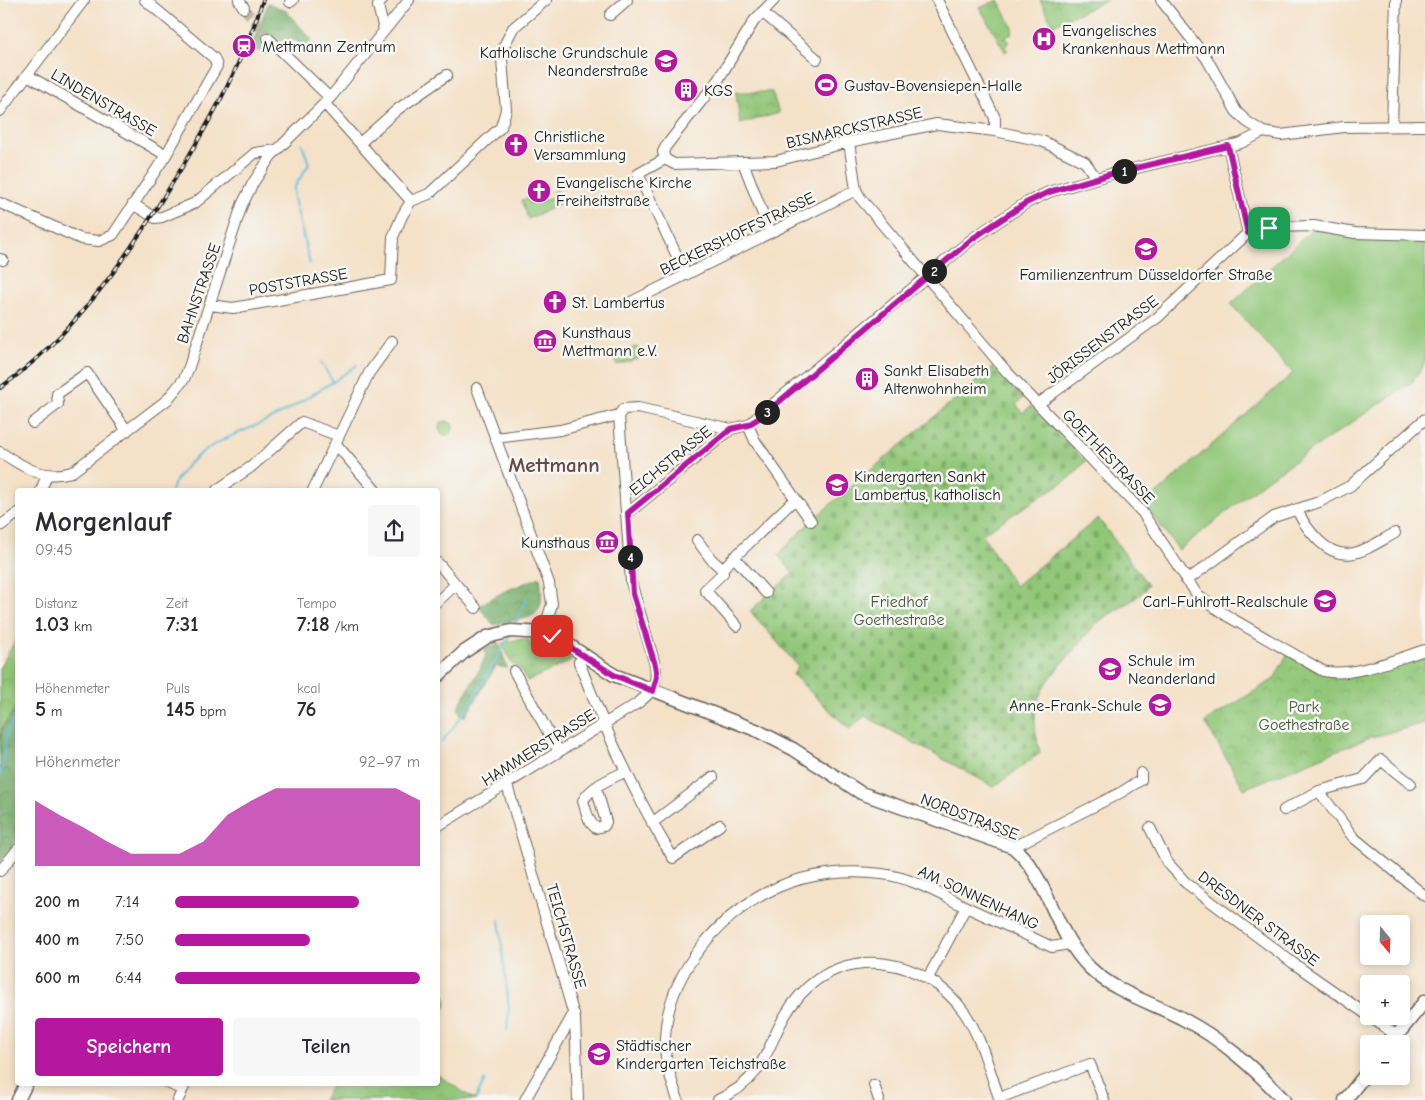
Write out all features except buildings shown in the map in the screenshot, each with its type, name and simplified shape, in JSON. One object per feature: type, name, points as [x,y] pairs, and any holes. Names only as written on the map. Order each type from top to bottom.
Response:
[{"type":"main road","name":"NORDSTRASSE","points":[[440,674],[464,652],[484,639],[502,632],[543,633],[564,642],[614,675],[756,730],[793,749],[861,793],[1014,847],[1030,863],[1069,944],[1091,969],[1111,984],[1183,1019],[1223,1044],[1248,1063],[1284,1100]]},
{"type":"main road","points":[[1398,1035],[1425,1001]]},
{"type":"main road","points":[[1345,1100],[1360,1081]]},
{"type":"main road","points":[[18,1100],[24,1086]]},
{"type":"street","points":[[0,203],[89,241],[106,239],[113,235],[166,155],[213,75],[217,64],[214,58],[145,0]]},
{"type":"street","points":[[382,0],[378,6],[384,30]]},
{"type":"street","name":"BAHNSTRASSE","points":[[47,476],[78,469],[168,400],[184,379],[242,205],[264,166],[277,150],[328,101],[409,0]]},
{"type":"street","points":[[268,38],[328,101],[411,201],[429,194],[501,128],[506,110],[502,59],[504,46],[513,28],[546,0]]},
{"type":"street","points":[[610,15],[626,0]]},
{"type":"street","points":[[686,275],[638,174],[666,159],[663,152],[666,146],[718,80],[762,12],[774,0]]},
{"type":"street","points":[[937,0],[995,118],[995,130]]},
{"type":"street","points":[[1392,125],[1396,0]]},
{"type":"street","points":[[1164,1],[1207,60],[1236,111],[1246,121],[1263,132],[1286,134],[1334,128],[1392,125],[1425,126]]},
{"type":"street","points":[[0,111],[80,2]]},
{"type":"street","points":[[762,12],[816,59]]},
{"type":"street","name":"LINDENSTRASSE","points":[[27,75],[166,155]]},
{"type":"street","points":[[361,142],[398,109],[447,75]]},
{"type":"street","name":"BISMARCKSTRASSE","points":[[666,159],[674,164],[781,160],[848,142],[931,124],[995,130],[1050,144],[1085,162],[1096,178]]},
{"type":"street","points":[[653,691],[657,677],[631,582],[628,513],[619,415],[621,410],[626,408],[650,409],[731,429],[748,425],[972,239],[1026,203],[1049,192],[1096,178],[1228,146],[1249,140],[1263,132]]},
{"type":"street","name":"GOETHESTRASSE","points":[[848,142],[856,190],[861,199],[926,278],[1006,370],[1142,512],[1172,554],[1186,581],[1198,596],[1212,607],[1323,671],[1342,673],[1425,650]]},
{"type":"street","points":[[1228,146],[1248,233],[1275,227],[1314,226],[1355,233],[1425,235]]},
{"type":"street","points":[[133,204],[156,218],[162,217],[194,203],[255,153],[277,150]]},
{"type":"street","points":[[743,162],[770,233]]},
{"type":"street","name":"BECKERSHOFFSTRASSE","points":[[631,302],[856,190]]},
{"type":"street","name":"POSTSTRASSE","points":[[210,305],[234,308],[391,280],[393,238],[402,216],[411,201]]},
{"type":"street","name":"JÖRISSENSTRASSE","points":[[1038,404],[1158,318],[1248,233]]},
{"type":"street","points":[[314,488],[369,373],[392,341]]},
{"type":"street","points":[[33,423],[58,404],[58,394],[87,374],[127,431]]},
{"type":"street","points":[[477,388],[550,588],[552,604],[543,633]]},
{"type":"street","points":[[495,438],[560,430],[619,415]]},
{"type":"street","points":[[1186,581],[1274,517],[1329,498],[1350,486],[1425,419]]},
{"type":"street","points":[[220,488],[251,467],[302,422],[337,440],[373,488]]},
{"type":"street","points":[[748,425],[755,441],[811,522]]},
{"type":"street","name":"EICHSTRASSE","points":[[628,513],[731,429]]},
{"type":"street","points":[[0,452],[35,472],[47,476],[42,488]]},
{"type":"street","points":[[737,626],[705,590],[723,573],[722,569],[795,499]]},
{"type":"street","points":[[1297,509],[1310,532],[1329,550],[1338,554],[1358,552],[1395,533]]},
{"type":"street","points":[[0,526],[15,514]]},
{"type":"street","points":[[697,540],[710,559],[722,569]]},
{"type":"street","points":[[734,558],[766,593]]},
{"type":"street","points":[[440,565],[476,608]]},
{"type":"street","points":[[440,599],[456,584]]},
{"type":"street","points":[[579,662],[603,725],[652,823],[673,858],[720,825]]},
{"type":"street","points":[[514,671],[559,752]]},
{"type":"street","name":"HAMMERSTRASSE","points":[[440,825],[603,725],[653,691]]},
{"type":"street","points":[[1284,810],[1319,791],[1363,779],[1382,760],[1411,784]]},
{"type":"street","points":[[596,787],[626,771]]},
{"type":"street","points":[[1014,847],[1120,793],[1141,780],[1141,773]]},
{"type":"street","points":[[652,823],[713,777]]},
{"type":"street","name":"TEICHSTRASSE","points":[[507,784],[574,1013],[578,1100]]},
{"type":"street","points":[[1319,791],[1353,837],[1425,896]]},
{"type":"street","name":"DRESDNER STRASSE","points":[[1150,828],[1167,862],[1186,883],[1360,1009]]},
{"type":"street","points":[[0,871],[15,853]]},
{"type":"street","name":"AM SONNENHANG","points":[[678,1100],[668,1065],[665,1038],[669,1013],[680,980],[688,964],[716,932],[760,896],[779,886],[814,876],[842,872],[883,874],[914,882],[1052,947],[1069,944]]},
{"type":"street","points":[[928,978],[966,907]]},
{"type":"street","points":[[718,1100],[735,1092],[754,1075],[765,1060],[791,1006],[811,984],[843,966],[875,962],[902,966],[928,978],[954,1000],[973,1027],[999,1099],[1090,1064],[1104,1100]]},
{"type":"street","points":[[525,1100],[574,1013]]},
{"type":"street","name":"DRESDNER STRASSE","points":[[1378,1025],[1389,1035]]},
{"type":"street","points":[[874,1085],[879,1100]]},
{"type":"green space","points":[[998,0],[1013,28],[1012,34],[1005,37],[1009,41],[1005,47],[1008,50],[1005,52],[980,8]]},
{"type":"green space","points":[[1040,0],[1107,0],[1053,25]]},
{"type":"green space","points":[[268,3],[286,11],[312,40],[304,48],[294,39],[288,46],[280,39],[277,42],[270,36],[265,42],[270,45],[268,54],[251,48]]},
{"type":"green space","points":[[736,92],[772,92],[779,113],[740,124]]},
{"type":"green space","points":[[558,190],[560,204],[528,219],[521,200],[527,199],[529,204],[553,198],[552,192]]},
{"type":"green space","points":[[1313,229],[1421,239],[1425,243],[1425,363],[1412,382],[1265,481],[1179,550],[1146,507],[1146,503],[1293,373],[1231,304]]},
{"type":"green space","points":[[638,347],[641,358],[617,365],[612,354]]},
{"type":"green space","name":"Friedhof Goethestraße","points":[[993,367],[1023,398],[1016,404],[1023,413],[1031,406],[1086,461],[1070,478],[982,534],[1015,586],[1098,518],[1148,585],[1139,596],[1098,622],[1052,676],[1039,697],[1036,708],[1036,735],[1040,753],[994,787],[865,716],[849,729],[793,675],[798,666],[750,611],[793,573],[778,555],[811,521]]},
{"type":"green space","points":[[443,421],[449,421],[453,428],[449,435],[443,435],[439,431],[439,425]]},
{"type":"green space","points":[[540,577],[541,604],[533,616],[494,625],[478,606],[503,592]]},
{"type":"green space","points":[[522,639],[547,644],[569,656],[571,661],[527,681],[518,665],[513,665],[502,643]]},
{"type":"green space","points":[[15,641],[15,709],[2,728],[0,740],[0,667]]},
{"type":"green space","points":[[499,643],[507,668],[496,666],[465,717],[461,715],[458,707],[480,669],[486,655],[483,649]]},
{"type":"green space","name":"Park Goethestraße","points":[[1288,653],[1330,676],[1425,656],[1425,723],[1368,738],[1244,789],[1205,722],[1274,679]]},
{"type":"green space","points":[[15,709],[15,842],[0,863],[0,740],[2,728]]},
{"type":"green space","points":[[440,987],[446,998],[440,1018]]},
{"type":"green space","points":[[440,1076],[475,1100],[323,1100],[331,1086],[440,1086]]},
{"type":"waterway","points":[[302,144],[309,164],[294,188],[294,198],[310,264]]},
{"type":"waterway","points":[[172,488],[181,473],[206,449],[284,412],[333,382],[321,362]]},
{"type":"waterway","points":[[333,382],[357,365]]},
{"type":"waterway","points":[[514,626],[526,599]]},
{"type":"waterway","points":[[442,742],[470,705],[509,637]]},
{"type":"waterway","points":[[0,777],[6,737],[15,718]]},
{"type":"waterway","points":[[499,920],[509,1010],[507,1030]]},
{"type":"waterway","points":[[475,1100],[485,1080]]},
{"type":"tunnel","points":[[244,8],[268,38]]},
{"type":"railway","points":[[0,388],[51,346],[94,297],[133,245],[182,167],[222,98],[244,50],[263,0]]},
{"type":"place","name":"Evangelisches Krankenhaus Mettmann","points":[[1044,39]]},
{"type":"place","name":"Mettmann Zentrum","points":[[244,46]]},
{"type":"place","name":"Katholische Grundschule Neanderstraße","points":[[666,61]]},
{"type":"place","name":"Gustav-Bovensiepen-Halle","points":[[826,85]]},
{"type":"place","name":"KGS","points":[[686,90]]},
{"type":"place","name":"Christliche Versammlung","points":[[516,145]]},
{"type":"place","name":"Evangelische Kirche Freiheitstraße","points":[[539,191]]},
{"type":"place","name":"Familienzentrum Düsseldorfer Straße","points":[[1146,249]]},
{"type":"place","name":"St. Lambertus","points":[[555,302]]},
{"type":"place","name":"Kunsthaus Mettmann e.V.","points":[[545,341]]},
{"type":"place","name":"Sankt Elisabeth Altenwohnheim","points":[[867,379]]},
{"type":"place","name":"Kindergarten Sankt Lambertus, katholisch","points":[[837,485]]},
{"type":"place","name":"Kunsthaus","points":[[607,542]]},
{"type":"place","name":"Carl-Fuhlrott-Realschule","points":[[1325,601]]},
{"type":"place","name":"Schule im Neanderland","points":[[1110,669]]},
{"type":"place","name":"Anne-Frank-Schule","points":[[1160,705]]},
{"type":"place","name":"Städtischer Kindergarten Teichstraße","points":[[599,1054]]},
{"type":"district","name":"Mettmann","points":[[554,465]]},
{"type":"route","points":[[552,636],[571,646],[614,675],[653,691],[657,677],[655,665],[631,582],[628,513],[731,429],[748,425],[761,417],[972,239],[1026,203],[1049,192],[1111,174],[1228,146],[1248,233],[1269,228]]}]
